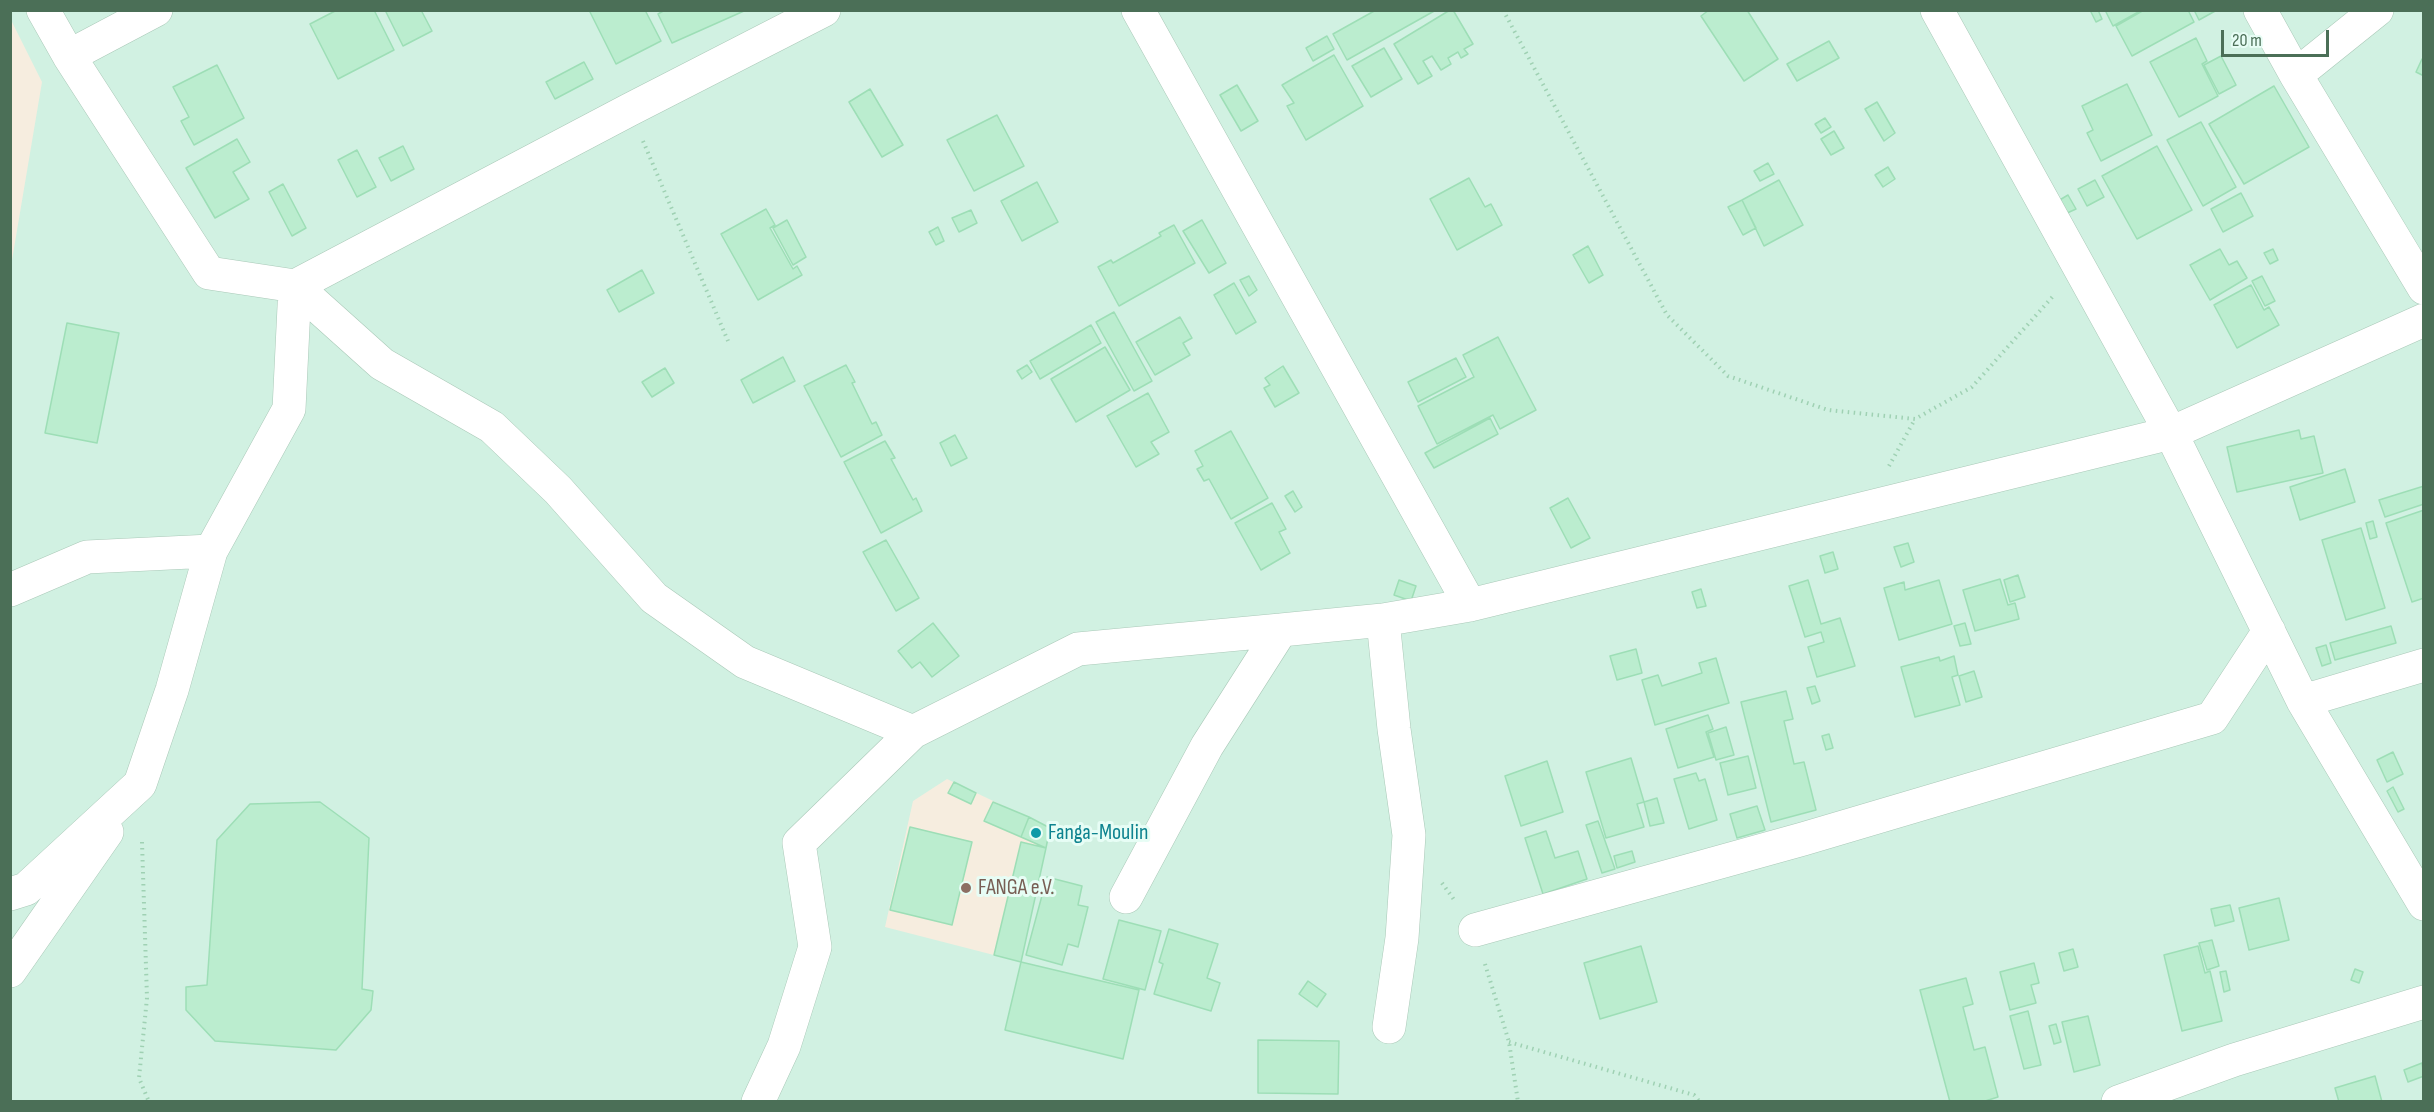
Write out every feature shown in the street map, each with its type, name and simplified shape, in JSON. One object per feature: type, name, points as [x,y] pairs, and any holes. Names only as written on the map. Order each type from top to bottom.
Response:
[{"type":"street","points":[[43,10],[69,56],[209,273],[295,286],[382,364],[492,427],[558,490],[654,598],[745,662],[913,732]]},
{"type":"street","points":[[69,56],[156,10]]},
{"type":"street","points":[[295,286],[824,10]]},
{"type":"street","points":[[1138,10],[1470,605]]},
{"type":"street","points":[[1937,10],[2171,433],[2303,701],[2424,904]]},
{"type":"street","points":[[2260,10],[2296,75],[2424,288]]},
{"type":"street","points":[[2296,75],[2377,10]]},
{"type":"street","points":[[10,971],[140,784],[172,690],[211,551],[289,409],[295,286]]},
{"type":"street","points":[[758,1101],[784,1046],[815,947],[799,843],[913,732],[1078,649],[1383,620],[1470,605],[2171,433],[2424,320]]},
{"type":"street","points":[[10,590],[87,557],[211,551]]},
{"type":"street","points":[[1383,620],[1394,729],[1409,835],[1402,938],[1389,1027]]},
{"type":"street","points":[[1126,897],[1207,746],[1281,630]]},
{"type":"street","points":[[1475,930],[1803,839],[2212,718],[2269,631]]},
{"type":"street","points":[[2303,701],[2424,665]]},
{"type":"street","points":[[10,894],[26,889],[140,784]]},
{"type":"street","points":[[2118,1101],[2234,1060],[2424,1002]]},
{"type":"path","points":[[1503,10],[1667,315],[1728,376],[1828,410],[1915,419],[1972,387],[2079,267]]},
{"type":"path","points":[[629,110],[728,341]]},
{"type":"path","points":[[140,784],[147,998],[139,1078],[148,1101]]},
{"type":"path","points":[[1509,1042],[1694,1095],[1700,1101]]},
{"type":"shaded area","points":[[11,11],[2423,11],[2423,1101],[11,1101]]},
{"type":"shaded area","points":[[11,20],[42,82],[11,266]]},
{"type":"shaded area","name":"FANGA e.V.","points":[[947,779],[1050,828],[1021,962],[885,927],[913,801]]},
{"type":"building","points":[[337,10],[374,10],[394,50],[338,79],[310,24]]},
{"type":"building","points":[[385,10],[421,10],[432,31],[403,46]]},
{"type":"building","points":[[589,10],[645,10],[661,41],[616,64]]},
{"type":"building","points":[[665,10],[744,11],[672,43],[658,14]]},
{"type":"building","points":[[1376,10],[1436,10],[1347,60],[1333,34]]},
{"type":"building","points":[[1453,10],[1473,44],[1464,49],[1468,54],[1461,58],[1458,52],[1448,58],[1451,64],[1441,70],[1432,56],[1423,61],[1432,76],[1418,84],[1394,44]]},
{"type":"building","points":[[1709,10],[1747,10],[1778,59],[1744,81],[1701,16]]},
{"type":"building","points":[[2090,10],[2098,10],[2102,19],[2096,22]]},
{"type":"building","points":[[2105,10],[2142,10],[2113,26]]},
{"type":"building","points":[[2144,10],[2188,10],[2194,22],[2132,56],[2116,26]]},
{"type":"building","points":[[2194,10],[2217,10],[2199,20]]},
{"type":"building","points":[[1327,36],[1334,49],[1313,61],[1306,48]]},
{"type":"building","points":[[2196,38],[2207,61],[2202,64],[2218,96],[2179,117],[2150,62]]},
{"type":"building","points":[[1829,41],[1839,58],[1797,81],[1787,64]]},
{"type":"building","points":[[1384,48],[1402,79],[1371,97],[1352,66]]},
{"type":"building","points":[[1334,55],[1363,106],[1306,140],[1287,106],[1294,103],[1282,85]]},
{"type":"building","points":[[2221,56],[2236,85],[2219,94],[2204,65]]},
{"type":"building","points":[[2422,59],[2424,60],[2424,76],[2416,72]]},
{"type":"building","points":[[584,62],[593,79],[555,99],[546,82]]},
{"type":"building","points":[[217,65],[244,118],[194,145],[181,121],[189,117],[173,87]]},
{"type":"building","points":[[2127,84],[2152,135],[2101,161],[2087,133],[2093,130],[2082,106]]},
{"type":"building","points":[[1237,85],[1258,121],[1241,131],[1220,95]]},
{"type":"building","points":[[2274,86],[2309,147],[2244,184],[2209,124]]},
{"type":"building","points":[[870,89],[903,145],[882,157],[849,102]]},
{"type":"building","points":[[1877,102],[1895,133],[1884,141],[1865,109]]},
{"type":"building","points":[[997,115],[1024,166],[974,191],[947,140]]},
{"type":"building","points":[[1825,118],[1831,127],[1821,133],[1815,124]]},
{"type":"building","points":[[2201,122],[2236,187],[2203,206],[2167,140]]},
{"type":"building","points":[[1834,131],[1844,148],[1831,155],[1821,139]]},
{"type":"building","points":[[237,139],[250,162],[233,172],[249,199],[215,218],[186,168]]},
{"type":"building","points":[[403,146],[414,169],[391,181],[379,158]]},
{"type":"building","points":[[2157,146],[2192,210],[2137,239],[2102,176]]},
{"type":"building","points":[[357,150],[376,187],[357,197],[338,160]]},
{"type":"building","points":[[1768,163],[1774,174],[1760,181],[1754,171]]},
{"type":"building","points":[[1888,167],[1895,179],[1883,187],[1875,175]]},
{"type":"building","points":[[1469,178],[1485,207],[1491,204],[1502,225],[1457,250],[1430,199]]},
{"type":"building","points":[[1779,180],[1803,225],[1764,246],[1742,200]]},
{"type":"building","points":[[2095,180],[2104,197],[2087,206],[2078,189]]},
{"type":"building","points":[[1037,182],[1058,222],[1022,241],[1001,201]]},
{"type":"building","points":[[283,184],[306,228],[292,236],[269,192]]},
{"type":"building","points":[[2241,193],[2253,216],[2223,232],[2211,209]]},
{"type":"building","points":[[2068,195],[2076,209],[2065,214],[2058,201]]},
{"type":"building","points":[[1742,200],[1756,228],[1743,235],[1728,207]]},
{"type":"building","points":[[766,209],[775,225],[770,228],[793,269],[797,266],[802,275],[758,300],[721,234]]},
{"type":"building","points":[[971,210],[977,223],[959,232],[952,218]]},
{"type":"building","points":[[787,220],[806,257],[793,265],[773,228]]},
{"type":"building","points":[[1202,220],[1226,263],[1209,273],[1183,231]]},
{"type":"building","points":[[1174,225],[1195,263],[1119,306],[1098,267],[1111,260],[1113,263],[1161,236],[1159,233]]},
{"type":"building","points":[[938,227],[944,241],[936,245],[929,232]]},
{"type":"building","points":[[1588,246],[1603,275],[1589,283],[1573,255]]},
{"type":"building","points":[[2220,249],[2229,265],[2237,261],[2247,278],[2210,300],[2190,265]]},
{"type":"building","points":[[2273,249],[2278,260],[2270,264],[2264,253]]},
{"type":"building","points":[[642,270],[654,293],[619,312],[607,290]]},
{"type":"building","points":[[1249,276],[1257,290],[1249,296],[1240,280]]},
{"type":"building","points":[[2262,276],[2275,301],[2265,306],[2252,281]]},
{"type":"building","points":[[1234,283],[1256,322],[1236,334],[1214,295]]},
{"type":"building","points":[[2251,285],[2264,310],[2269,307],[2279,325],[2237,348],[2214,305]]},
{"type":"building","points":[[1114,312],[1152,381],[1134,391],[1096,322]]},
{"type":"building","points":[[1180,317],[1192,338],[1183,343],[1190,355],[1155,375],[1136,342]]},
{"type":"building","points":[[67,323],[119,333],[97,443],[45,433]]},
{"type":"building","points":[[1091,325],[1101,343],[1040,379],[1030,361]]},
{"type":"building","points":[[1498,337],[1536,410],[1500,429],[1493,415],[1437,444],[1418,406],[1474,377],[1463,355]]},
{"type":"building","points":[[1105,347],[1130,390],[1076,422],[1051,379]]},
{"type":"building","points":[[783,357],[795,381],[753,403],[741,380]]},
{"type":"building","points":[[1456,358],[1466,377],[1418,402],[1408,382]]},
{"type":"building","points":[[846,365],[872,424],[876,422],[882,435],[841,457],[804,386]]},
{"type":"building","points":[[1027,365],[1032,372],[1022,379],[1017,371]]},
{"type":"building","points":[[1283,366],[1299,393],[1275,407],[1264,388],[1270,385],[1265,378]]},
{"type":"building","points":[[665,368],[674,383],[652,397],[642,382]]},
{"type":"building","points":[[1148,393],[1169,432],[1151,442],[1159,454],[1136,467],[1107,416]]},
{"type":"building","points":[[1490,418],[1498,434],[1434,468],[1425,453]]},
{"type":"building","points":[[2299,430],[2301,439],[2314,436],[2323,473],[2237,492],[2227,447]]},
{"type":"building","points":[[1231,431],[1268,498],[1231,519],[1209,479],[1204,481],[1197,469],[1203,466],[1195,451]]},
{"type":"building","points":[[955,435],[967,458],[951,466],[940,443]]},
{"type":"building","points":[[885,441],[895,458],[891,459],[913,500],[916,498],[922,511],[881,533],[844,462]]},
{"type":"building","points":[[2345,469],[2355,502],[2300,520],[2290,487]]},
{"type":"building","points":[[2424,486],[2424,504],[2385,517],[2379,500]]},
{"type":"building","points":[[1293,491],[1302,507],[1295,512],[1285,496]]},
{"type":"building","points":[[1568,498],[1590,538],[1571,548],[1550,508]]},
{"type":"building","points":[[1272,503],[1286,529],[1279,532],[1290,553],[1261,570],[1235,523]]},
{"type":"building","points":[[2424,510],[2424,598],[2412,602],[2386,523]]},
{"type":"building","points":[[2373,521],[2377,537],[2370,539],[2366,523]]},
{"type":"building","points":[[2361,528],[2385,608],[2346,620],[2322,540]]},
{"type":"building","points":[[886,540],[919,598],[896,611],[863,552]]},
{"type":"building","points":[[1908,543],[1914,562],[1901,567],[1894,547]]},
{"type":"building","points":[[1833,552],[1838,569],[1825,573],[1820,556]]},
{"type":"building","points":[[2018,575],[2025,597],[2010,602],[2004,580]]},
{"type":"building","points":[[2000,579],[2008,605],[2015,603],[2019,619],[1975,631],[1963,590]]},
{"type":"building","points":[[1399,580],[1416,586],[1411,601],[1394,595]]},
{"type":"building","points":[[1808,580],[1821,624],[1840,618],[1855,666],[1817,677],[1808,647],[1824,642],[1821,632],[1805,637],[1789,586]]},
{"type":"building","points":[[1939,580],[1952,624],[1899,640],[1884,588],[1904,582],[1905,590]]},
{"type":"building","points":[[1701,589],[1706,606],[1697,608],[1692,592]]},
{"type":"building","points":[[933,623],[959,656],[932,677],[920,662],[912,668],[898,651]]},
{"type":"building","points":[[1965,623],[1971,644],[1960,646],[1954,626]]},
{"type":"building","points":[[2391,626],[2396,643],[2335,660],[2330,643]]},
{"type":"building","points":[[2326,645],[2331,663],[2322,666],[2316,648]]},
{"type":"building","points":[[1636,649],[1642,673],[1617,680],[1610,656]]},
{"type":"building","points":[[1954,656],[1958,675],[1952,677],[1960,705],[1915,717],[1901,667],[1939,657],[1940,661]]},
{"type":"building","points":[[1716,658],[1729,703],[1655,725],[1642,680],[1658,675],[1662,686],[1702,673],[1699,663]]},
{"type":"building","points":[[1974,671],[1982,697],[1966,702],[1959,676]]},
{"type":"building","points":[[1815,686],[1820,701],[1812,704],[1807,688]]},
{"type":"building","points":[[1786,691],[1793,719],[1784,721],[1794,764],[1804,762],[1816,810],[1771,822],[1741,702]]},
{"type":"building","points":[[1708,715],[1713,729],[1706,732],[1714,757],[1678,768],[1666,729]]},
{"type":"building","points":[[1726,727],[1734,755],[1716,760],[1708,733]]},
{"type":"building","points":[[1829,734],[1833,748],[1826,750],[1822,736]]},
{"type":"building","points":[[2393,752],[2403,774],[2387,782],[2377,760]]},
{"type":"building","points":[[1748,756],[1756,788],[1728,795],[1720,763]]},
{"type":"building","points":[[1631,758],[1644,802],[1637,804],[1644,827],[1606,838],[1586,772]]},
{"type":"building","points":[[1547,761],[1563,812],[1521,826],[1505,776]]},
{"type":"building","points":[[1696,773],[1699,781],[1705,779],[1717,820],[1689,829],[1674,779]]},
{"type":"building","points":[[954,782],[976,793],[971,804],[948,793]]},
{"type":"building","points":[[2393,787],[2404,809],[2398,812],[2387,791]]},
{"type":"building","points":[[1657,798],[1664,823],[1650,826],[1644,802]]},
{"type":"building","points":[[320,802],[369,838],[362,989],[373,991],[371,1010],[336,1050],[215,1041],[186,1010],[186,987],[207,985],[217,840],[250,804]]},
{"type":"building","points":[[993,802],[1029,817],[1021,837],[984,821]]},
{"type":"building","points":[[1757,806],[1765,830],[1737,838],[1730,814]]},
{"type":"building","name":"Fanga-Moulin","points":[[1029,817],[1050,828],[1046,848],[1021,837]]},
{"type":"building","points":[[1598,821],[1615,869],[1602,873],[1586,825]]},
{"type":"building","points":[[910,827],[972,842],[952,925],[890,910]]},
{"type":"building","points":[[1546,831],[1555,858],[1578,851],[1587,879],[1543,894],[1525,838]]},
{"type":"building","points":[[1021,842],[1046,848],[1021,962],[994,955]]},
{"type":"building","points":[[1632,851],[1635,862],[1617,868],[1614,856]]},
{"type":"building","points":[[1047,877],[1082,886],[1078,905],[1088,907],[1078,947],[1068,944],[1062,965],[1026,955]]},
{"type":"building","points":[[2279,898],[2289,940],[2249,950],[2239,908]]},
{"type":"building","points":[[2230,905],[2234,921],[2215,926],[2211,909]]},
{"type":"building","points":[[1119,920],[1161,931],[1145,990],[1103,979]]},
{"type":"building","points":[[1169,929],[1218,944],[1207,978],[1220,983],[1211,1011],[1154,994],[1163,964],[1159,962]]},
{"type":"building","points":[[2212,940],[2219,966],[2207,970],[2199,943]]},
{"type":"building","points":[[1641,946],[1657,1002],[1600,1019],[1584,963]]},
{"type":"building","points":[[2198,946],[2205,973],[2210,971],[2222,1021],[2182,1031],[2164,955]]},
{"type":"building","points":[[2073,949],[2078,967],[2064,971],[2059,953]]},
{"type":"building","points":[[1021,962],[1139,990],[1123,1059],[1005,1030]]},
{"type":"building","points":[[2034,963],[2039,983],[2031,985],[2036,1003],[2010,1010],[2000,972]]},
{"type":"building","points":[[2355,969],[2363,972],[2359,983],[2351,980]]},
{"type":"building","points":[[2226,971],[2230,990],[2224,992],[2220,972]]},
{"type":"building","points":[[1966,978],[1973,1004],[1963,1007],[1974,1050],[1985,1047],[1998,1097],[1982,1102],[1950,1102],[1920,990]]},
{"type":"building","points":[[1308,981],[1326,994],[1317,1007],[1299,994]]},
{"type":"building","points":[[2028,1011],[2041,1065],[2024,1069],[2010,1016]]},
{"type":"building","points":[[2088,1016],[2100,1065],[2074,1072],[2062,1022]]},
{"type":"building","points":[[2056,1024],[2061,1042],[2054,1044],[2049,1026]]},
{"type":"building","points":[[1258,1040],[1339,1041],[1338,1094],[1258,1093]]},
{"type":"building","points":[[2422,1063],[2424,1076],[2408,1082],[2404,1070]]},
{"type":"building","points":[[2375,1076],[2382,1102],[2339,1102],[2335,1088]]},
{"type":"place","name":"Fanga-Moulin","points":[[1036,833]]},
{"type":"place","name":"FANGA e.V.","points":[[966,888]]}]
